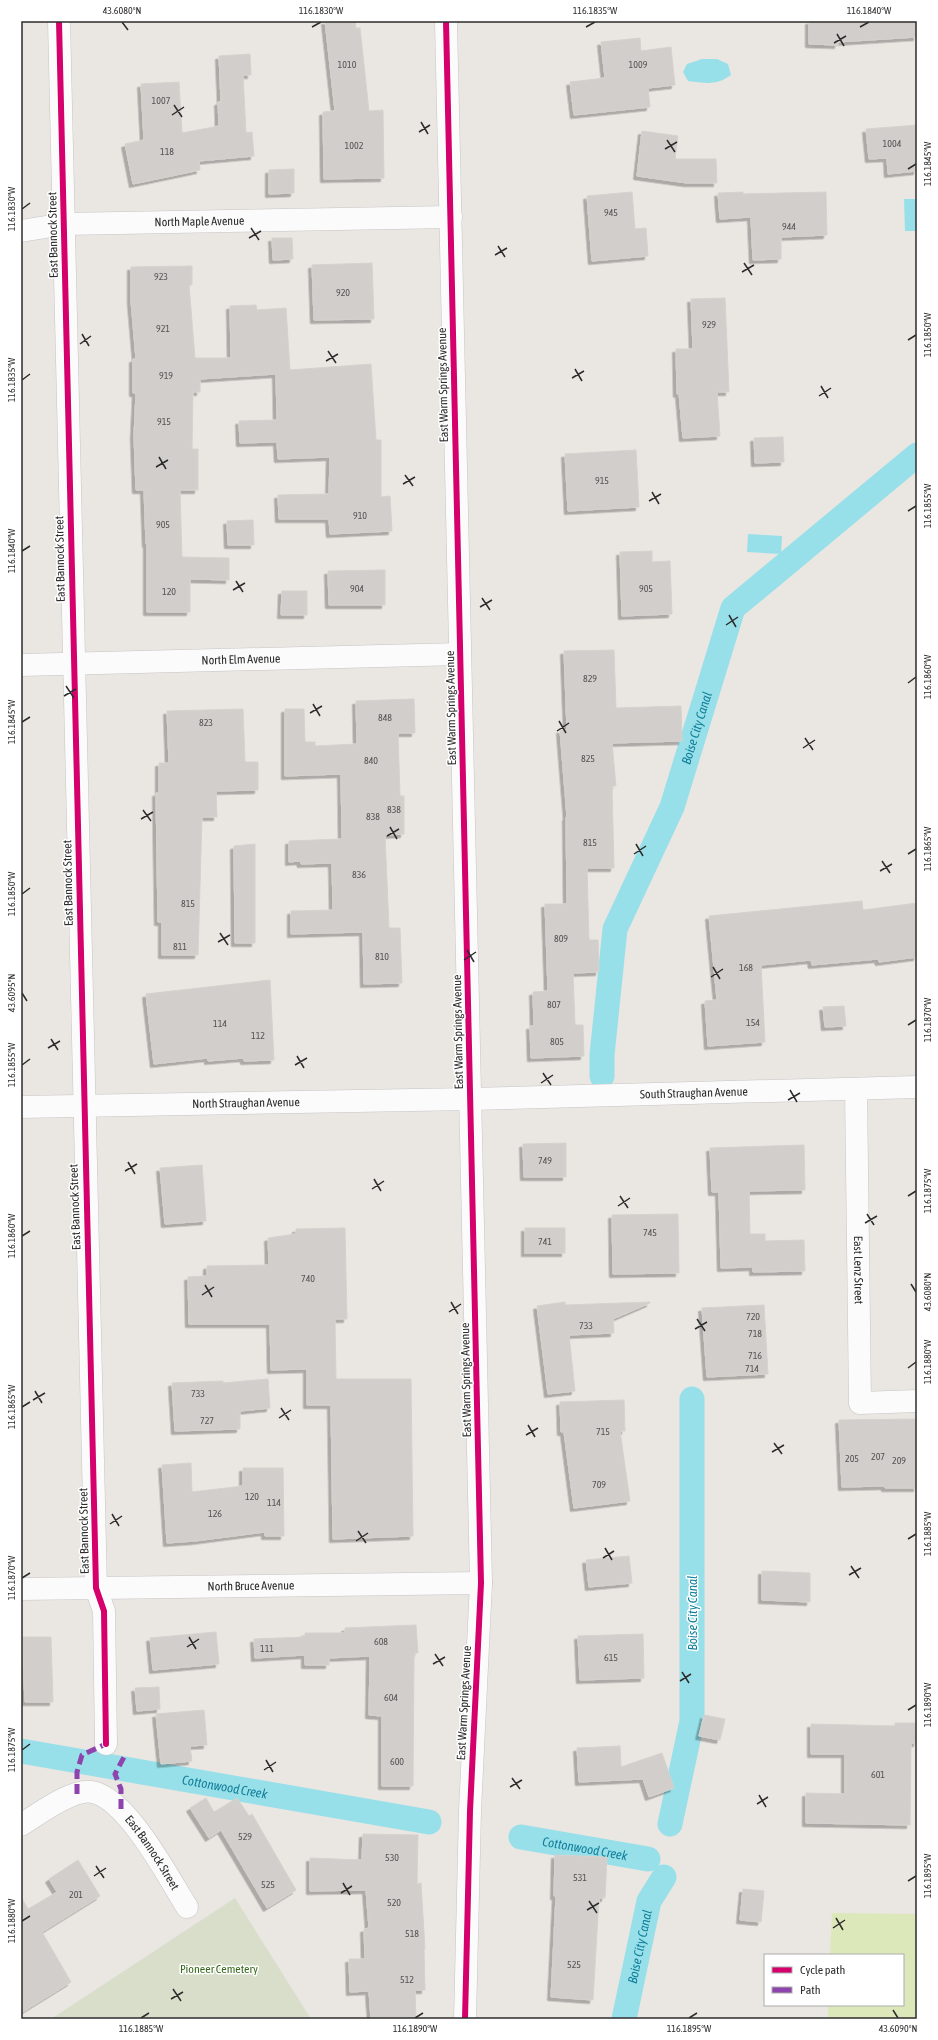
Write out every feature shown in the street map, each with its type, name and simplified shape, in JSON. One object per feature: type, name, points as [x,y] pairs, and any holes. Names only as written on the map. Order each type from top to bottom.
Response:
[{"type":"street","name":"East Bannock Street","points":[[58,21],[96,1588],[104,1611],[106,1744]]},
{"type":"street","name":"East Warm Springs Avenue","points":[[446,21],[481,1583],[470,1811],[465,2019]]},
{"type":"street","name":"North Maple Avenue","points":[[21,231],[64,224],[450,217]]},
{"type":"street","name":"North Elm Avenue","points":[[21,666],[460,654]]},
{"type":"street","name":"South Straughan Avenue","points":[[471,1099],[917,1087]]},
{"type":"street","name":"East Lenz Street","points":[[856,1089],[860,1403],[917,1402]]},
{"type":"street","name":"North Straughan Avenue","points":[[21,1107],[471,1099]]},
{"type":"street","name":"North Bruce Avenue","points":[[21,1588],[481,1583]]},
{"type":"street","name":"East Bannock Street","points":[[21,1825],[56,1803],[77,1794],[91,1791],[105,1797],[129,1818],[187,1907]]},
{"type":"green space","name":"Pioneer Cemetery","points":[[235,1898],[311,2019],[51,2019]]},
{"type":"green space","points":[[832,1913],[917,1914],[917,2019],[828,2019],[828,2006],[904,2006],[904,1954],[830,1954]]},
{"type":"water","points":[[702,59],[717,59],[728,64],[731,75],[720,81],[711,83],[688,81],[683,72],[687,64]]},
{"type":"water","points":[[904,199],[917,199],[917,231],[905,231]]},
{"type":"water","points":[[748,534],[782,536],[781,554],[747,552]]},
{"type":"building","points":[[325,21],[355,21],[356,28],[360,28],[369,111],[383,110],[384,178],[324,179],[323,112],[335,111]]},
{"type":"building","points":[[809,21],[917,21],[917,37],[838,42],[838,45],[809,44]]},
{"type":"building","points":[[640,38],[641,51],[671,47],[675,85],[648,88],[650,107],[574,115],[570,82],[605,78],[601,42]]},
{"type":"building","points":[[250,54],[251,75],[243,75],[246,133],[252,132],[254,156],[199,161],[200,170],[133,184],[125,144],[144,140],[141,84],[179,82],[182,133],[219,126],[218,102],[221,102],[219,56]]},
{"type":"building","points":[[917,125],[917,171],[888,174],[887,158],[869,159],[866,129]]},
{"type":"building","points":[[642,131],[678,136],[675,159],[716,159],[717,183],[687,183],[637,176]]},
{"type":"building","points":[[294,169],[294,193],[269,194],[269,170]]},
{"type":"building","points":[[632,192],[635,229],[646,228],[648,256],[592,261],[587,196]]},
{"type":"building","points":[[743,192],[743,194],[826,192],[827,235],[781,237],[781,259],[753,260],[751,217],[720,219],[718,193]]},
{"type":"building","points":[[272,238],[292,238],[293,259],[273,260]]},
{"type":"building","points":[[372,263],[374,319],[314,320],[312,265]]},
{"type":"building","points":[[192,266],[192,285],[189,285],[195,358],[231,358],[230,306],[256,305],[257,310],[286,308],[290,370],[371,364],[376,440],[381,440],[381,497],[390,496],[392,531],[330,534],[329,519],[279,519],[278,495],[329,494],[330,457],[278,459],[277,442],[240,443],[239,421],[277,420],[276,374],[200,379],[200,392],[193,392],[192,449],[198,449],[198,490],[180,490],[182,557],[229,558],[229,580],[190,579],[190,612],[147,612],[147,544],[144,490],[136,490],[134,436],[136,393],[133,393],[133,359],[136,359],[131,301],[131,267]]},
{"type":"building","points":[[725,298],[729,392],[717,392],[720,436],[683,438],[679,393],[677,394],[676,349],[693,349],[691,299]]},
{"type":"building","points":[[783,437],[784,462],[755,463],[754,438]]},
{"type":"building","points":[[636,450],[639,507],[568,511],[565,454]]},
{"type":"building","points":[[253,520],[254,545],[228,545],[227,521]]},
{"type":"building","points":[[652,551],[652,562],[670,561],[672,614],[622,616],[620,552]]},
{"type":"building","points":[[385,570],[385,605],[329,605],[328,571]]},
{"type":"building","points":[[282,591],[307,591],[307,615],[281,615]]},
{"type":"building","points":[[614,650],[616,708],[681,706],[682,741],[612,743],[616,786],[612,786],[614,868],[587,868],[589,940],[598,940],[599,972],[573,973],[575,1025],[583,1025],[584,1056],[531,1058],[530,1026],[534,1026],[533,992],[548,991],[545,904],[567,904],[567,817],[560,730],[567,730],[564,651]]},
{"type":"building","points":[[414,699],[415,733],[398,733],[400,796],[404,796],[404,834],[385,835],[389,928],[400,928],[402,983],[364,984],[363,932],[291,934],[291,911],[333,910],[332,863],[301,864],[300,861],[289,862],[289,841],[342,839],[341,774],[285,776],[285,709],[304,709],[305,742],[315,742],[315,746],[357,744],[356,701]]},
{"type":"building","points":[[243,709],[245,762],[258,762],[258,790],[216,791],[217,817],[202,817],[198,955],[162,955],[162,922],[158,922],[156,793],[159,793],[159,763],[169,763],[167,711]]},
{"type":"building","points":[[255,844],[255,943],[235,943],[234,846]]},
{"type":"building","points":[[862,901],[863,910],[917,903],[917,957],[879,962],[878,959],[812,965],[811,960],[761,965],[765,1042],[708,1046],[705,1001],[717,1000],[709,916]]},
{"type":"building","points":[[270,980],[274,1060],[244,1061],[244,1058],[208,1061],[208,1058],[154,1064],[146,994]]},
{"type":"building","points":[[844,1006],[846,1026],[825,1027],[823,1007]]},
{"type":"building","points":[[566,1143],[566,1177],[524,1177],[523,1144]]},
{"type":"building","points":[[804,1145],[805,1190],[749,1191],[750,1234],[765,1234],[765,1241],[804,1240],[805,1271],[753,1272],[753,1267],[721,1268],[719,1192],[712,1192],[710,1148]]},
{"type":"building","points":[[202,1165],[206,1221],[165,1224],[160,1168]]},
{"type":"building","points":[[678,1214],[679,1273],[613,1274],[612,1215]]},
{"type":"building","points":[[345,1228],[347,1319],[335,1319],[336,1379],[411,1379],[413,1536],[333,1539],[331,1405],[307,1405],[307,1369],[271,1370],[270,1324],[189,1324],[188,1277],[207,1276],[207,1266],[269,1265],[268,1238],[296,1234],[296,1229]]},
{"type":"building","points":[[525,1228],[565,1228],[565,1253],[525,1253]]},
{"type":"building","points":[[565,1302],[565,1305],[650,1303],[613,1319],[614,1333],[569,1335],[575,1391],[548,1394],[537,1306]]},
{"type":"building","points":[[764,1305],[768,1374],[707,1377],[702,1308]]},
{"type":"building","points":[[268,1379],[270,1408],[240,1411],[240,1429],[175,1431],[172,1383],[223,1381],[223,1383]]},
{"type":"building","points":[[624,1400],[625,1431],[620,1431],[630,1501],[574,1508],[564,1432],[561,1432],[560,1402]]},
{"type":"building","points":[[917,1419],[917,1488],[885,1488],[885,1486],[842,1487],[839,1420]]},
{"type":"building","points":[[191,1463],[192,1492],[243,1486],[243,1468],[283,1468],[284,1536],[265,1536],[265,1532],[167,1543],[162,1465]]},
{"type":"building","points":[[629,1556],[632,1583],[589,1587],[586,1560]]},
{"type":"building","points":[[762,1571],[810,1573],[810,1602],[762,1600]]},
{"type":"building","points":[[416,1625],[418,1653],[414,1653],[413,1786],[382,1786],[382,1716],[369,1715],[370,1656],[329,1658],[329,1665],[305,1665],[305,1655],[255,1658],[254,1639],[305,1637],[305,1633],[345,1633],[345,1628]]},
{"type":"building","points":[[216,1632],[219,1664],[153,1670],[150,1638]]},
{"type":"building","points":[[643,1634],[644,1678],[580,1680],[578,1636]]},
{"type":"building","points":[[22,1637],[51,1637],[53,1702],[25,1702]]},
{"type":"building","points":[[159,1687],[160,1709],[137,1711],[135,1688]]},
{"type":"building","points":[[204,1710],[207,1745],[190,1746],[192,1761],[161,1764],[156,1714]]},
{"type":"building","points":[[704,1715],[725,1719],[720,1740],[699,1736]]},
{"type":"building","points":[[895,1723],[917,1723],[917,1743],[911,1743],[910,1825],[806,1823],[806,1793],[845,1794],[845,1754],[811,1754],[811,1724],[895,1726]]},
{"type":"building","points":[[620,1746],[621,1767],[662,1753],[674,1788],[649,1797],[643,1779],[579,1782],[577,1748]]},
{"type":"building","points":[[206,1798],[214,1812],[237,1798],[249,1816],[252,1814],[296,1890],[267,1908],[221,1830],[209,1838],[190,1808]]},
{"type":"building","points":[[363,1834],[418,1835],[417,1884],[421,1883],[425,1949],[425,1990],[415,1990],[416,2019],[371,2019],[369,1991],[350,1992],[349,1959],[365,1959],[364,1929],[369,1928],[366,1890],[310,1891],[310,1858],[362,1860]]},
{"type":"building","points":[[555,1855],[607,1857],[605,1898],[599,1898],[593,2000],[551,1997],[556,1896],[554,1896]]},
{"type":"building","points":[[78,1860],[100,1896],[42,1932],[71,1982],[21,2013],[21,1897],[28,1909],[57,1892],[49,1879]]},
{"type":"building","points":[[743,1889],[764,1891],[761,1922],[740,1920]]},
{"type":"waterway","name":"Boise City Canal","points":[[602,1076],[602,1055],[615,929],[672,807],[733,608],[917,455]]},
{"type":"waterway","name":"Boise City Canal","points":[[670,1824],[692,1721],[692,1399]]},
{"type":"waterway","name":"Cottonwood Creek","points":[[21,1751],[429,1822]]},
{"type":"waterway","name":"Cottonwood Creek","points":[[521,1837],[648,1859]]},
{"type":"waterway","name":"Boise City Canal","points":[[624,2019],[649,1901],[664,1877]]},
{"type":"marked path","points":[[77,1794],[77,1772],[82,1755],[106,1744]]},
{"type":"marked path","points":[[121,1809],[121,1789],[115,1774],[124,1757]]},
{"type":"cycle path","points":[[59,21],[96,1588],[104,1611],[106,1744]]},
{"type":"cycle path","points":[[446,21],[481,1583],[470,1811],[465,2019]]}]
